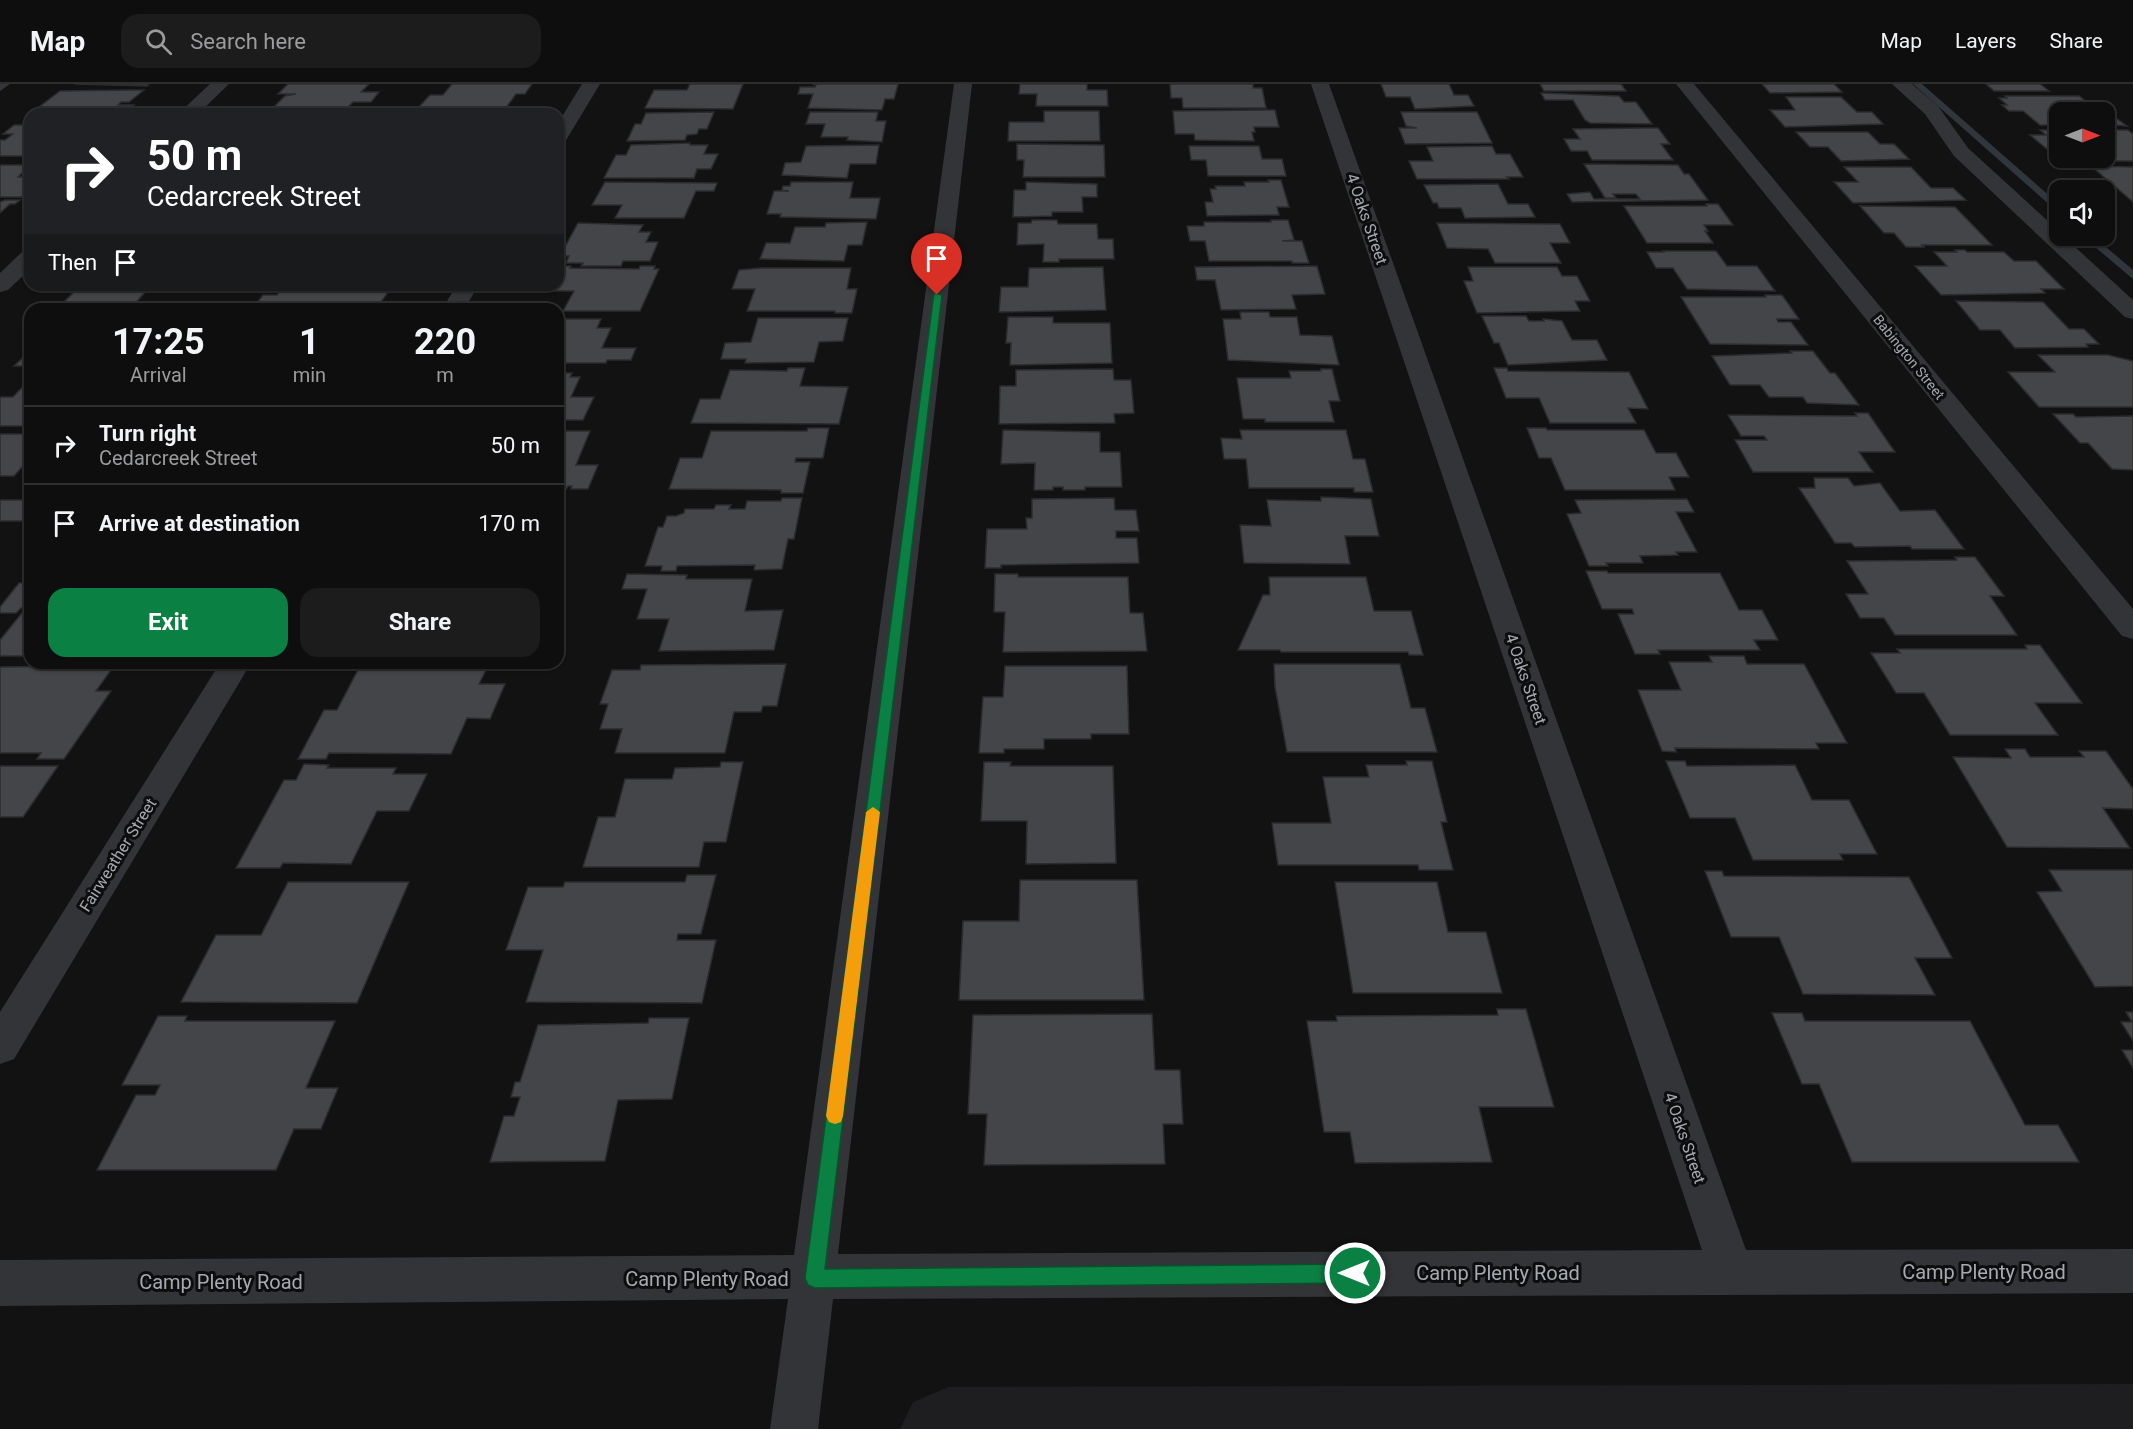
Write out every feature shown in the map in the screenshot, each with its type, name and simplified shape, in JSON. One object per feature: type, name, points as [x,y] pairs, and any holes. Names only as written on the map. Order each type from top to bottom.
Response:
[{"type":"street","points":[[194,108],[220,84]]},
{"type":"street","points":[[564,128],[591,84]]},
{"type":"street","points":[[794,1429],[815,1278],[963,84]]},
{"type":"street","name":"4 Oaks Street","points":[[1320,84],[1732,1273]]},
{"type":"street","name":"Babington Street","points":[[1685,84],[2133,629]]},
{"type":"street","points":[[1901,84],[1932,110],[1961,152],[2133,312]]},
{"type":"street","points":[[0,285],[24,263]]},
{"type":"street","name":"Fairweather Street","points":[[0,1047],[232,669]]},
{"type":"street","name":"Camp Plenty Road","points":[[0,1283],[1320,1273],[2133,1271]]},
{"type":"shaded area","points":[[2133,1384],[2133,1429],[900,1429],[913,1402],[948,1387]]},
{"type":"building","points":[[75,84],[149,84],[147,86]]},
{"type":"building","points":[[288,84],[369,84],[361,92],[379,92],[371,102],[353,102],[347,108],[273,108],[285,96],[296,94],[278,94]]},
{"type":"building","points":[[452,84],[532,84],[525,94],[516,94],[506,108],[418,108],[430,95],[443,95]]},
{"type":"building","points":[[690,84],[743,84],[733,109],[645,108],[654,90],[687,90]]},
{"type":"building","points":[[812,84],[898,84],[894,99],[885,99],[882,110],[808,108],[813,94],[798,94],[800,87],[815,87],[816,85]]},
{"type":"building","points":[[1020,84],[1087,84],[1087,90],[1107,90],[1108,106],[1036,106],[1037,94],[1019,94]]},
{"type":"building","points":[[1170,84],[1253,84],[1253,88],[1262,88],[1266,108],[1183,108],[1182,98],[1171,98]]},
{"type":"building","points":[[1381,84],[1449,84],[1454,95],[1468,95],[1474,106],[1415,109],[1410,97],[1386,97]]},
{"type":"building","points":[[1540,84],[1621,84],[1626,91],[1544,91]]},
{"type":"building","points":[[1762,84],[1834,84],[1842,92],[1770,93]]},
{"type":"building","points":[[1986,84],[2040,84],[2049,91],[1994,91]]},
{"type":"building","points":[[144,90],[129,102],[121,102],[118,105],[134,105],[131,108],[39,107],[60,91]]},
{"type":"building","points":[[1541,93],[1619,96],[1624,102],[1636,102],[1652,124],[1590,123],[1585,120],[1573,100],[1545,100]]},
{"type":"building","points":[[2005,96],[2079,96],[2087,102],[2049,102],[2049,125],[2040,125],[2023,111],[2009,111],[2002,105],[2007,105],[1999,98],[2007,98]]},
{"type":"building","points":[[1786,97],[1841,97],[1857,112],[1872,112],[1883,124],[1785,127],[1770,110],[1795,110]]},
{"type":"building","points":[[1275,110],[1279,127],[1254,127],[1255,132],[1252,132],[1254,141],[1195,140],[1194,134],[1175,134],[1173,111]]},
{"type":"building","points":[[1044,111],[1099,111],[1100,141],[1008,141],[1009,122],[1044,122]]},
{"type":"building","points":[[714,112],[707,129],[699,129],[697,134],[687,135],[685,140],[627,141],[635,124],[641,124],[646,113]]},
{"type":"building","points":[[810,112],[878,112],[876,121],[886,121],[882,142],[847,140],[848,137],[821,137],[825,124],[806,124]]},
{"type":"building","points":[[1401,112],[1477,112],[1492,143],[1405,144],[1399,128],[1417,128],[1406,126]]},
{"type":"building","points":[[2115,117],[2127,126],[2115,125]]},
{"type":"building","points":[[14,125],[24,125],[24,156],[0,156],[0,140],[5,140],[13,134],[3,134]]},
{"type":"building","points":[[1658,128],[1670,144],[1661,144],[1673,160],[1592,160],[1587,151],[1571,151],[1564,139],[1580,139],[1573,129]]},
{"type":"building","points":[[2040,130],[2049,130],[2049,151],[2030,135],[2046,135]]},
{"type":"building","points":[[2115,130],[2128,130],[2133,134],[2133,161],[2115,161]]},
{"type":"building","points":[[1796,132],[1868,132],[1880,144],[1894,144],[1909,159],[1841,161],[1828,147],[1810,147]]},
{"type":"building","points":[[690,143],[690,145],[708,145],[704,154],[718,154],[711,169],[697,169],[694,178],[604,178],[616,155],[626,155],[631,145]]},
{"type":"building","points":[[1017,144],[1104,145],[1105,177],[1023,177],[1024,160],[1017,160]]},
{"type":"building","points":[[879,145],[876,164],[850,164],[847,178],[782,175],[785,163],[801,162],[806,146]]},
{"type":"building","points":[[1189,146],[1259,146],[1262,159],[1282,159],[1286,176],[1208,176],[1206,160],[1191,160]]},
{"type":"building","points":[[1492,146],[1496,154],[1510,154],[1523,177],[1417,179],[1409,161],[1433,161],[1427,147]]},
{"type":"building","points":[[1584,164],[1678,165],[1684,174],[1689,174],[1708,200],[1572,202],[1567,194],[1590,192],[1594,199],[1640,199],[1636,194],[1613,194],[1616,198],[1605,198]]},
{"type":"building","points":[[0,165],[24,165],[24,171],[18,177],[24,177],[24,197],[0,197]]},
{"type":"building","points":[[1844,167],[1911,167],[1931,188],[1953,188],[1966,200],[1853,203],[1834,182],[1858,182]]},
{"type":"building","points":[[2133,167],[2133,202],[2115,186],[2115,180],[2107,180],[2093,168]]},
{"type":"building","points":[[1268,180],[1281,180],[1289,207],[1277,207],[1279,215],[1207,216],[1205,202],[1213,202],[1210,189],[1216,189],[1215,186],[1245,186],[1244,182],[1269,182]]},
{"type":"building","points":[[605,182],[717,183],[714,191],[696,191],[684,218],[615,218],[622,205],[592,205]]},
{"type":"building","points":[[791,182],[853,182],[850,198],[880,198],[876,219],[780,217],[781,214],[767,214],[774,191],[789,191],[782,190],[783,186],[790,186]]},
{"type":"building","points":[[1026,182],[1097,184],[1097,197],[1082,197],[1083,212],[1052,212],[1052,216],[1013,217],[1014,190],[1026,190]]},
{"type":"building","points":[[1498,184],[1508,204],[1528,204],[1535,217],[1465,218],[1461,208],[1439,208],[1437,203],[1433,203],[1424,185]]},
{"type":"building","points":[[20,200],[15,204],[10,204],[0,213],[0,202]]},
{"type":"building","points":[[1706,204],[1718,204],[1733,225],[1704,225],[1713,243],[1647,243],[1624,206],[1707,206]]},
{"type":"building","points":[[1860,206],[1955,207],[1992,245],[1906,247],[1894,233],[1884,233]]},
{"type":"building","points":[[1032,220],[1057,220],[1058,224],[1097,224],[1098,239],[1113,239],[1114,259],[1059,259],[1059,262],[1043,262],[1044,244],[1017,245],[1018,223],[1031,223]]},
{"type":"building","points":[[1271,220],[1288,220],[1294,240],[1282,241],[1302,241],[1309,263],[1209,261],[1205,241],[1190,241],[1187,226],[1204,226],[1204,222],[1271,222]]},
{"type":"building","points":[[867,222],[862,245],[848,245],[844,261],[760,259],[766,243],[790,243],[795,227],[825,227],[826,223]]},
{"type":"building","points":[[578,223],[643,225],[639,232],[651,232],[646,242],[658,242],[650,261],[623,261],[621,266],[581,266],[583,263],[566,263],[569,256],[564,256],[564,249]]},
{"type":"building","points":[[1437,223],[1560,224],[1570,243],[1550,243],[1561,263],[1495,263],[1488,249],[1447,248]]},
{"type":"building","points":[[1955,250],[2004,252],[2014,261],[2036,261],[2064,289],[2041,289],[2045,293],[1941,295],[1915,266],[1947,266],[1934,252],[1957,252]]},
{"type":"building","points":[[1716,251],[1727,266],[1757,266],[1775,291],[1687,289],[1673,268],[1656,268],[1647,252]]},
{"type":"building","points":[[564,266],[639,269],[640,266],[655,266],[654,269],[659,269],[640,311],[564,311],[574,291],[564,291]]},
{"type":"building","points":[[1317,266],[1325,294],[1292,295],[1296,309],[1221,310],[1215,280],[1197,280],[1195,267]]},
{"type":"building","points":[[1103,267],[1106,310],[999,312],[1001,287],[1028,287],[1029,268]]},
{"type":"building","points":[[1468,267],[1557,267],[1562,276],[1577,276],[1590,301],[1575,301],[1580,311],[1477,313],[1464,281],[1473,281]]},
{"type":"building","points":[[851,268],[847,289],[857,289],[852,313],[747,311],[755,289],[732,289],[739,270]]},
{"type":"building","points":[[75,291],[146,291],[135,303],[63,303]]},
{"type":"building","points":[[280,291],[389,291],[380,303],[257,303],[263,295],[277,295]]},
{"type":"building","points":[[1765,295],[1782,295],[1799,319],[1777,319],[1778,322],[1791,322],[1808,345],[1710,344],[1681,297],[1766,297]]},
{"type":"building","points":[[1956,301],[2043,302],[2069,329],[2084,329],[2099,344],[2086,344],[2088,347],[2015,348],[2000,330],[1980,330]]},
{"type":"building","points":[[1240,312],[1269,312],[1270,317],[1297,317],[1300,335],[1332,336],[1339,365],[1228,360],[1223,319],[1241,319]]},
{"type":"building","points":[[1482,316],[1526,316],[1529,321],[1544,321],[1543,319],[1562,321],[1572,340],[1597,340],[1607,360],[1508,365],[1499,343],[1494,343]]},
{"type":"building","points":[[1008,317],[1053,317],[1053,323],[1110,323],[1112,363],[1010,365],[1011,343],[1006,343]]},
{"type":"building","points":[[758,318],[848,318],[843,341],[819,342],[814,362],[745,363],[746,359],[721,359],[725,343],[751,342]]},
{"type":"building","points":[[564,319],[601,319],[597,328],[611,328],[602,348],[636,348],[631,360],[607,360],[606,363],[564,363]]},
{"type":"building","points":[[1790,351],[1813,351],[1830,373],[1835,373],[1859,405],[1807,403],[1803,397],[1769,397],[1760,385],[1730,385],[1712,356],[1792,353]]},
{"type":"building","points":[[2038,355],[2108,355],[2133,361],[2133,407],[2039,407],[2008,372],[2055,372]]},
{"type":"building","points":[[24,357],[24,366],[14,366]]},
{"type":"building","points":[[788,368],[805,368],[800,386],[848,387],[839,424],[691,423],[700,399],[720,399],[730,370],[787,371]]},
{"type":"building","points":[[1494,368],[1507,368],[1508,371],[1629,372],[1648,409],[1628,408],[1636,423],[1550,423],[1539,398],[1506,398]]},
{"type":"building","points":[[1113,369],[1114,380],[1131,380],[1134,413],[1114,414],[1115,423],[999,424],[1000,386],[1016,386],[1016,370]]},
{"type":"building","points":[[1321,369],[1332,369],[1340,401],[1329,401],[1334,422],[1265,422],[1265,419],[1243,419],[1237,378],[1291,378],[1289,371],[1321,371]]},
{"type":"building","points":[[564,373],[572,373],[570,377],[580,377],[571,397],[594,397],[583,420],[564,420]]},
{"type":"building","points":[[24,385],[24,426],[0,426],[0,397],[13,397]]},
{"type":"building","points":[[1855,413],[1868,413],[1895,452],[1859,452],[1873,472],[1753,472],[1735,440],[1767,440],[1764,436],[1741,436],[1728,415],[1857,416]]},
{"type":"building","points":[[2053,414],[2073,414],[2076,417],[2133,416],[2133,470],[2112,469],[2088,443],[2080,443]]},
{"type":"building","points":[[808,428],[829,428],[823,458],[796,458],[795,462],[810,462],[803,493],[781,493],[781,490],[669,489],[680,458],[702,458],[711,431],[807,431]]},
{"type":"building","points":[[1527,428],[1644,430],[1656,453],[1676,453],[1689,477],[1669,477],[1675,490],[1565,490],[1551,458],[1539,458]]},
{"type":"building","points":[[1003,430],[1100,432],[1100,452],[1120,452],[1122,487],[1085,487],[1085,490],[1063,490],[1063,487],[1053,487],[1053,490],[1034,490],[1035,463],[1001,464]]},
{"type":"building","points":[[1240,430],[1346,430],[1353,459],[1365,459],[1373,492],[1354,492],[1354,488],[1249,488],[1246,459],[1224,459],[1221,438],[1242,439]]},
{"type":"building","points":[[564,431],[590,431],[576,465],[598,465],[588,489],[571,489],[572,486],[568,486],[565,491]]},
{"type":"building","points":[[0,434],[24,434],[24,465],[14,476],[0,476]]},
{"type":"building","points":[[1814,478],[1848,478],[1854,486],[1880,483],[1900,511],[1935,510],[1964,549],[1912,549],[1910,546],[1855,547],[1851,543],[1835,543],[1799,488],[1815,488]]},
{"type":"building","points":[[1321,497],[1371,499],[1379,536],[1345,536],[1350,564],[1244,563],[1240,525],[1271,526],[1267,500],[1321,501]]},
{"type":"building","points":[[782,498],[802,498],[794,539],[788,539],[782,569],[754,570],[755,565],[677,566],[676,571],[661,571],[662,566],[645,566],[658,527],[663,527],[667,516],[684,513],[685,509],[714,509],[716,505],[731,505],[729,509],[745,509],[747,501],[781,501]]},
{"type":"building","points":[[1114,498],[1115,510],[1136,510],[1139,531],[1116,531],[1116,538],[1137,538],[1139,563],[1001,565],[1001,568],[985,568],[987,529],[1027,529],[1026,518],[1032,518],[1032,499]]},
{"type":"building","points":[[1687,499],[1694,512],[1676,512],[1697,552],[1640,556],[1643,563],[1606,563],[1608,566],[1589,566],[1567,514],[1581,513],[1575,500]]},
{"type":"building","points":[[0,500],[24,500],[24,521],[0,521]]},
{"type":"building","points":[[1955,557],[1975,557],[2004,596],[1990,596],[2017,635],[1895,635],[1884,618],[1860,618],[1846,594],[1868,594],[1847,561],[1957,560]]},
{"type":"building","points":[[1586,571],[1720,573],[1739,610],[1762,610],[1778,640],[1754,640],[1760,650],[1658,650],[1660,654],[1635,654],[1618,614],[1634,614],[1632,609],[1602,609]]},
{"type":"building","points":[[627,574],[687,575],[686,579],[752,579],[745,611],[783,610],[774,650],[659,651],[669,619],[637,619],[647,589],[622,589]]},
{"type":"building","points":[[995,574],[1018,574],[1018,577],[1128,577],[1130,613],[1143,613],[1147,651],[1003,652],[1005,612],[994,612]]},
{"type":"building","points":[[1269,577],[1366,577],[1374,611],[1411,611],[1423,655],[1409,655],[1408,652],[1238,650],[1263,595],[1270,595]]},
{"type":"building","points":[[19,583],[24,583],[24,608],[16,613],[0,613],[0,607]]},
{"type":"building","points":[[24,610],[24,656],[0,656],[0,640]]},
{"type":"building","points":[[2025,645],[2040,645],[2082,703],[2035,703],[2058,735],[1950,735],[1924,693],[1896,693],[1871,653],[1900,653],[1897,649],[2027,649]]},
{"type":"building","points":[[1709,656],[1744,656],[1747,664],[1804,664],[1847,743],[1816,743],[1819,749],[1675,748],[1676,752],[1662,751],[1638,690],[1681,690],[1669,662],[1712,662]]},
{"type":"building","points":[[786,664],[777,706],[763,706],[761,712],[734,712],[725,753],[615,753],[622,729],[600,729],[608,704],[600,704],[612,670],[640,670],[641,665]]},
{"type":"building","points":[[1274,664],[1400,664],[1411,708],[1425,708],[1437,752],[1287,752],[1275,687]]},
{"type":"building","points":[[1005,666],[1127,666],[1129,734],[1091,734],[1091,739],[1044,739],[1044,749],[1004,749],[1004,753],[979,753],[983,697],[1003,697]]},
{"type":"building","points":[[0,667],[112,669],[96,691],[111,691],[64,759],[37,759],[41,753],[0,753]]},
{"type":"building","points":[[358,669],[486,669],[479,684],[505,684],[490,719],[467,718],[451,754],[329,753],[326,759],[298,759],[324,710],[337,710]]},
{"type":"building","points":[[2005,749],[2025,749],[2030,757],[2084,757],[2079,751],[2106,751],[2133,789],[2133,809],[2103,808],[2130,848],[2007,847],[1953,757],[2011,758]]},
{"type":"building","points":[[1406,761],[1432,761],[1447,822],[1441,822],[1453,870],[1419,870],[1418,865],[1278,865],[1272,823],[1331,823],[1323,777],[1369,777],[1366,765],[1407,765]]},
{"type":"building","points":[[1666,761],[1685,761],[1687,766],[1795,765],[1812,800],[1849,800],[1877,854],[1840,854],[1843,860],[1753,860],[1735,818],[1690,818]]},
{"type":"building","points":[[721,762],[743,762],[726,842],[704,842],[699,867],[583,867],[598,817],[615,817],[625,779],[672,779],[675,768],[720,767]]},
{"type":"building","points":[[984,762],[1011,762],[1010,766],[1113,766],[1116,863],[1026,864],[1027,821],[981,821]]},
{"type":"building","points":[[304,764],[329,765],[327,768],[396,768],[393,774],[427,774],[409,811],[377,811],[351,864],[283,863],[280,868],[236,868],[284,780],[296,780]]},
{"type":"building","points":[[0,766],[58,766],[23,817],[0,817]]},
{"type":"building","points":[[2049,870],[2133,870],[2133,986],[2095,987],[2037,892],[2062,891]]},
{"type":"building","points":[[1705,871],[1722,871],[1724,876],[1909,877],[1952,958],[1915,958],[1935,995],[1803,994],[1779,937],[1731,937]]},
{"type":"building","points":[[687,875],[716,875],[701,934],[678,934],[677,940],[716,940],[702,1003],[526,1002],[543,950],[506,950],[528,887],[563,887],[565,882],[685,882]]},
{"type":"building","points":[[1020,880],[1137,880],[1144,1000],[959,1000],[963,921],[1019,921]]},
{"type":"building","points":[[288,882],[409,882],[357,1003],[181,1002],[216,935],[261,935]]},
{"type":"building","points":[[1335,882],[1437,882],[1448,932],[1486,932],[1502,993],[1353,993]]},
{"type":"building","points":[[1497,1009],[1526,1009],[1554,1107],[1479,1107],[1492,1162],[1355,1163],[1350,1132],[1324,1132],[1307,1021],[1337,1021],[1336,1016],[1498,1015]]},
{"type":"building","points":[[2126,1012],[2133,1012],[2133,1041],[2121,1022],[2132,1022]]},
{"type":"building","points":[[1772,1013],[1802,1013],[1805,1021],[1970,1021],[2025,1125],[2058,1125],[2079,1162],[1852,1162],[1819,1084],[1802,1084]]},
{"type":"building","points":[[1152,1014],[1155,1070],[1180,1070],[1183,1124],[1163,1124],[1165,1164],[984,1165],[987,1114],[968,1114],[973,1015]]},
{"type":"building","points":[[158,1016],[187,1016],[185,1021],[335,1021],[306,1088],[338,1088],[321,1129],[294,1129],[276,1170],[97,1170],[136,1095],[155,1095],[160,1085],[122,1085]]},
{"type":"building","points":[[649,1018],[689,1018],[672,1099],[618,1100],[605,1161],[490,1162],[504,1116],[514,1116],[520,1097],[511,1097],[515,1082],[520,1082],[538,1025],[648,1023]]},
{"type":"building","points":[[2122,1050],[2133,1050],[2133,1068]]},
{"type":"waterway","points":[[0,88],[6,84]]},
{"type":"waterway","points":[[1917,84],[2049,201]]},
{"type":"waterway","points":[[2098,246],[2133,276]]},
{"type":"slow traffic","points":[[835,1116],[873,812]]},
{"type":"route","points":[[937,295],[815,1278],[1355,1273]]}]
